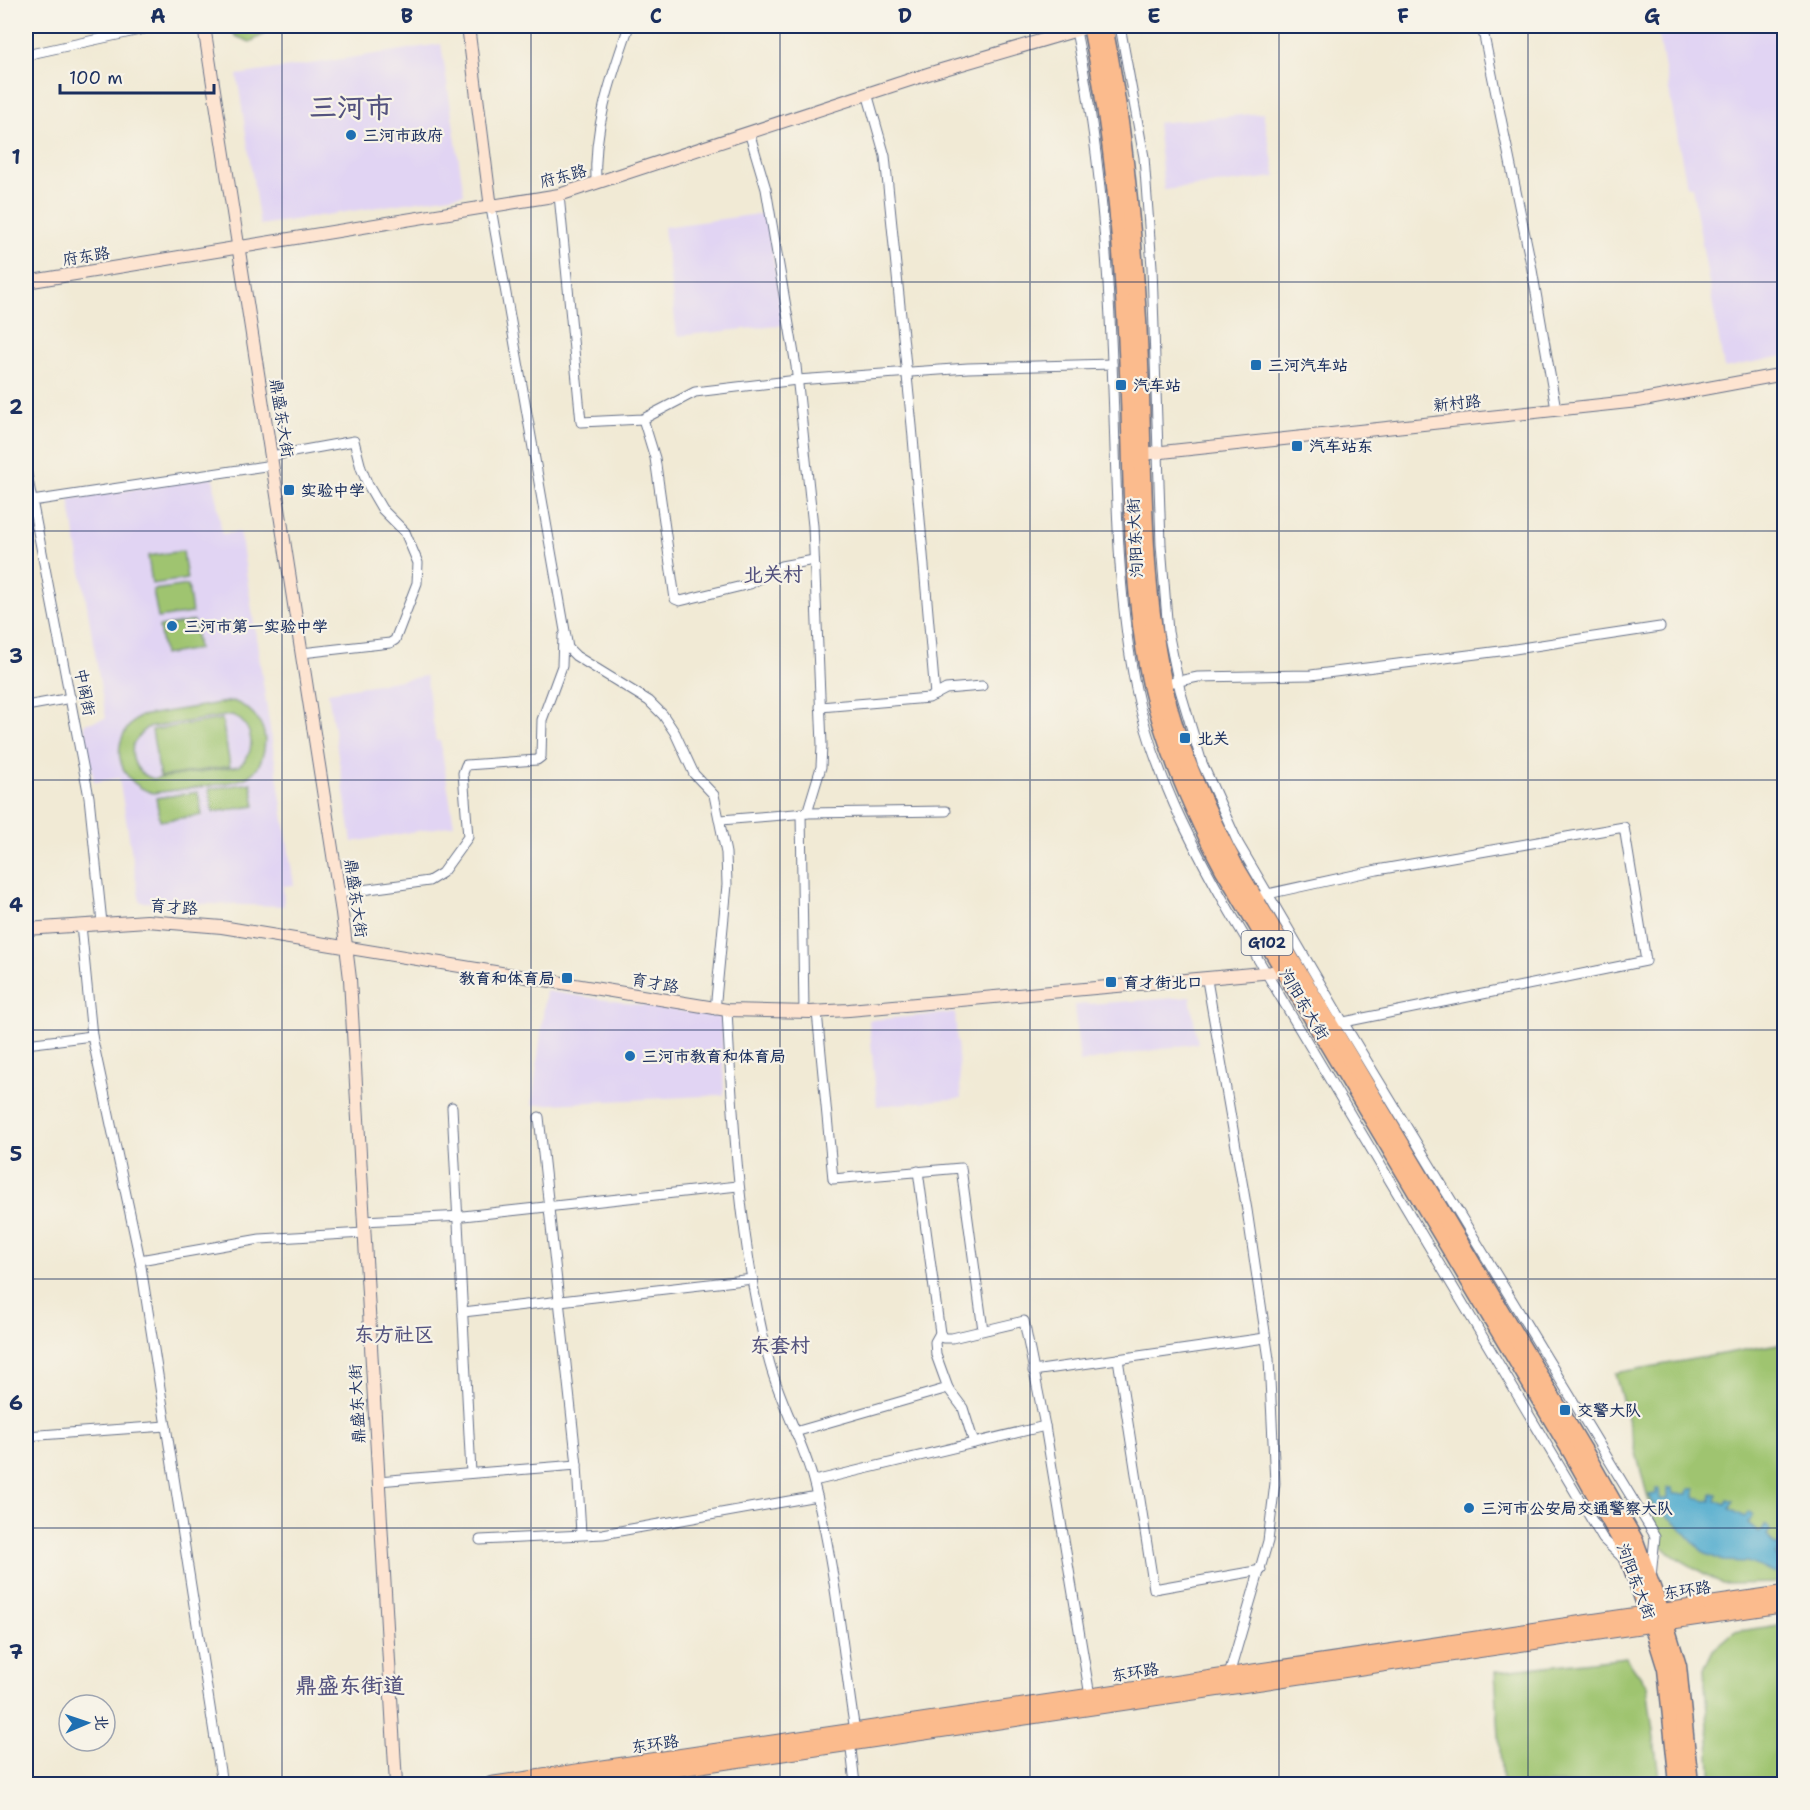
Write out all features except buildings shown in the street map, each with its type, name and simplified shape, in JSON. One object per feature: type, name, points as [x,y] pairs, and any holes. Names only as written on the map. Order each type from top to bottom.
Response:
[{"type":"highway","name":"泃阳东大街","points":[[1087,27],[1115,171],[1144,454],[1150,588],[1171,683],[1175,726],[1204,803],[1337,1023],[1635,1541],[1651,1582],[1666,1669],[1678,1785]]},
{"type":"highway","name":"泃阳东大街","points":[[1144,454],[1140,612],[1160,719],[1183,785],[1208,840],[1276,972],[1573,1455],[1617,1533],[1678,1666],[1690,1785]]},
{"type":"main road","name":"鼎盛东大街","points":[[204,26],[346,946],[396,1785]]},
{"type":"main road","points":[[468,26],[491,208]]},
{"type":"main road","name":"府东路","points":[[26,282],[491,208],[559,195],[867,93],[1087,27]]},
{"type":"main road","name":"新村路","points":[[1144,454],[1638,401],[1785,374]]},
{"type":"main road","name":"育才路","points":[[26,929],[147,921],[222,927],[721,1010],[810,1012],[1207,980],[1276,972]]},
{"type":"main road","name":"东环路","points":[[491,1785],[852,1736],[1656,1617],[1785,1593]]},
{"type":"main road","name":"东环路","points":[[577,1785],[852,1736],[1229,1675],[1656,1617],[1785,1605]]},
{"type":"street","points":[[26,55],[158,26]]},
{"type":"street","points":[[596,184],[594,160],[598,124],[608,85],[629,26]]},
{"type":"street","points":[[1120,26],[1144,157],[1152,267],[1144,454]]},
{"type":"street","points":[[1482,26],[1531,264],[1556,409]]},
{"type":"street","points":[[1087,27],[1100,172],[1112,364],[1122,590],[1129,645],[1145,723],[1168,790],[1190,839],[1276,972]]},
{"type":"street","points":[[867,93],[885,156],[907,372],[934,695]]},
{"type":"street","points":[[749,132],[766,189],[797,380],[813,526],[821,767],[804,813],[810,1012],[833,1179],[961,1168],[983,1330]]},
{"type":"street","points":[[559,195],[581,422],[643,419],[695,392],[797,380],[907,372],[1112,364]]},
{"type":"street","points":[[491,208],[568,648],[576,656],[649,701],[663,715],[675,733],[694,774],[714,795],[721,820],[726,853],[727,885],[721,1010],[738,1186],[768,1358],[814,1481],[831,1565],[852,1736],[855,1785]]},
{"type":"street","points":[[643,419],[655,459],[675,599],[680,601],[750,584],[776,568],[814,561]]},
{"type":"street","points":[[30,500],[272,460],[354,441],[368,485],[382,508],[405,532],[418,563],[417,583],[395,640],[390,643],[302,653]]},
{"type":"street","name":"中阁街","points":[[26,468],[30,500],[89,797],[102,923]]},
{"type":"street","points":[[1171,683],[1198,677],[1311,675],[1508,651],[1660,627]]},
{"type":"street","points":[[339,893],[429,881],[442,873],[468,837],[463,773],[466,765],[537,760],[542,757],[542,720],[562,666],[564,634]]},
{"type":"street","points":[[820,707],[929,698],[946,689],[982,686]]},
{"type":"street","points":[[26,706],[71,698]]},
{"type":"street","points":[[721,820],[804,813],[946,811]]},
{"type":"street","points":[[1261,896],[1377,870],[1624,827],[1647,961],[1337,1023]]},
{"type":"street","points":[[81,925],[92,1036],[140,1260],[222,1785]]},
{"type":"street","points":[[1207,980],[1265,1338],[1275,1484],[1273,1514],[1261,1570],[1229,1675]]},
{"type":"street","points":[[26,1044],[92,1036]]},
{"type":"street","points":[[452,1107],[471,1473]]},
{"type":"street","points":[[538,1117],[577,1465],[581,1533]]},
{"type":"street","points":[[918,1171],[940,1333],[943,1338],[952,1338],[1023,1321],[1045,1426],[1090,1696]]},
{"type":"street","points":[[140,1260],[260,1239],[738,1186]]},
{"type":"street","points":[[463,1312],[753,1279]]},
{"type":"street","points":[[940,1333],[936,1342],[936,1355],[948,1388],[963,1408],[974,1443]]},
{"type":"street","points":[[1033,1371],[1265,1338]]},
{"type":"street","points":[[1118,1359],[1154,1589],[1261,1570]]},
{"type":"street","points":[[795,1432],[948,1388]]},
{"type":"street","points":[[26,1436],[166,1426]]},
{"type":"street","points":[[814,1481],[1045,1426]]},
{"type":"street","points":[[378,1480],[577,1465]]},
{"type":"street","points":[[480,1540],[603,1533],[817,1496]]},
{"type":"shaded area","points":[[1657,26],[1784,26],[1784,356],[1724,368],[1692,187],[1687,187]]},
{"type":"shaded area","name":"三河市政府","points":[[441,44],[464,194],[260,225],[237,75]]},
{"type":"shaded area","points":[[1263,113],[1276,177],[1164,190],[1157,123]]},
{"type":"shaded area","points":[[766,213],[784,325],[677,336],[664,227]]},
{"type":"shaded area","name":"三河市第一实验中学","points":[[213,477],[222,534],[240,532],[294,885],[283,886],[284,906],[140,902],[119,778],[94,782],[84,724],[106,718],[69,499]]},
{"type":"shaded area","points":[[426,676],[436,741],[440,740],[454,825],[352,842],[328,692]]},
{"type":"shaded area","name":"三河市教育和体育局","points":[[546,991],[722,1017],[724,1095],[532,1105]]},
{"type":"shaded area","points":[[1190,997],[1198,1043],[1080,1062],[1074,1005]]},
{"type":"shaded area","points":[[955,1013],[961,1098],[877,1106],[869,1020]]},
{"type":"green space","points":[[231,26],[267,26],[263,35],[250,42],[235,36]]},
{"type":"green space","points":[[183,551],[187,579],[152,584],[148,556]]},
{"type":"green space","points":[[188,585],[192,613],[158,618],[153,590]]},
{"type":"green space","points":[[194,621],[198,649],[164,655],[159,627]]},
{"type":"green space","points":[[233,701],[244,706],[260,722],[265,739],[262,759],[251,775],[238,781],[153,793],[130,779],[120,758],[123,735],[141,716]],"holes":[[[232,715],[239,719],[248,731],[251,746],[245,760],[239,766],[154,779],[143,774],[136,766],[132,750],[133,744],[146,728]]]},
{"type":"green space","points":[[222,719],[230,766],[160,777],[152,730]]},
{"type":"green space","points":[[251,783],[255,806],[213,812],[209,789]]},
{"type":"green space","points":[[198,792],[202,815],[160,821],[156,798]]},
{"type":"green space","points":[[1784,1343],[1784,1583],[1722,1584],[1672,1555],[1660,1544],[1615,1373]]},
{"type":"green space","points":[[1784,1624],[1784,1784],[1712,1784],[1704,1669],[1713,1650],[1734,1632]]},
{"type":"green space","points":[[1626,1657],[1647,1686],[1660,1784],[1502,1784],[1495,1672]]},
{"type":"water","points":[[1668,1488],[1672,1488],[1673,1494],[1688,1494],[1689,1489],[1695,1489],[1695,1497],[1711,1501],[1712,1494],[1717,1495],[1716,1501],[1726,1504],[1728,1499],[1733,1501],[1730,1509],[1745,1517],[1750,1512],[1754,1515],[1748,1523],[1759,1532],[1765,1525],[1770,1530],[1767,1535],[1777,1547],[1781,1544],[1784,1548],[1775,1554],[1779,1559],[1783,1558],[1784,1566],[1776,1573],[1747,1562],[1723,1561],[1704,1553],[1678,1525],[1653,1504],[1649,1495],[1656,1494],[1656,1489],[1659,1489],[1660,1499],[1668,1499]]},
{"type":"place","name":"三河市政府","points":[[351,135]]},
{"type":"place","name":"三河汽车站","points":[[1256,365]]},
{"type":"place","name":"汽车站","points":[[1121,385]]},
{"type":"place","name":"汽车站东","points":[[1297,446]]},
{"type":"place","name":"实验中学","points":[[289,490]]},
{"type":"place","name":"三河市第一实验中学","points":[[172,626]]},
{"type":"place","name":"北关","points":[[1185,738]]},
{"type":"place","name":"教育和体育局","points":[[567,978]]},
{"type":"place","name":"育才街北口","points":[[1111,982]]},
{"type":"place","name":"三河市教育和体育局","points":[[630,1056]]},
{"type":"place","name":"交警大队","points":[[1565,1410]]},
{"type":"place","name":"三河市公安局交通警察大队","points":[[1469,1508]]},
{"type":"district","name":"三河市","points":[[351,107]]},
{"type":"district","name":"北关村","points":[[773,574]]},
{"type":"district","name":"东方社区","points":[[394,1334]]},
{"type":"district","name":"东套村","points":[[780,1345]]},
{"type":"district","name":"鼎盛东街道","points":[[350,1685]]}]
